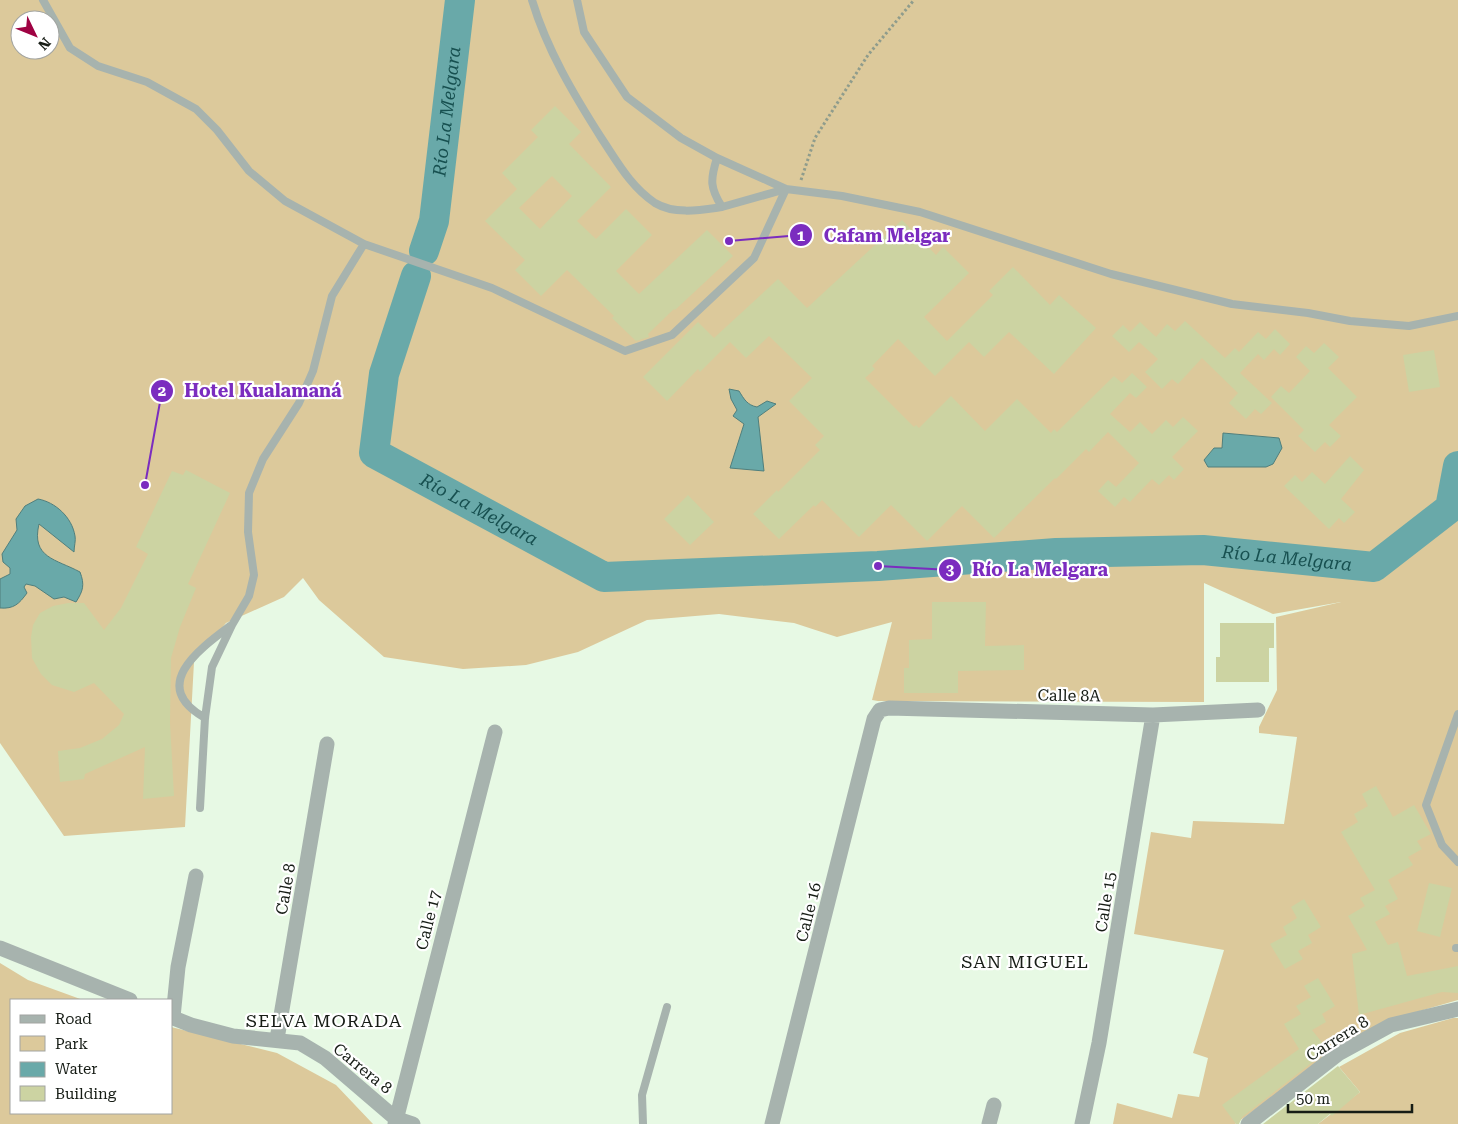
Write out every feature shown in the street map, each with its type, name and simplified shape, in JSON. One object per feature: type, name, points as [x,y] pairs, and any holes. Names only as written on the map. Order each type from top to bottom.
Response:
[{"type":"street","name":"Calle 8A","points":[[880,710],[889,708],[1153,715],[1258,710]]},
{"type":"street","name":"Calle 16","points":[[772,1124],[874,719],[880,710]]},
{"type":"street","name":"Calle 15","points":[[1082,1124],[1099,1043],[1153,715]]},
{"type":"street","name":"Calle 17","points":[[395,1121],[495,732]]},
{"type":"street","name":"Calle 8","points":[[277,1039],[327,744]]},
{"type":"street","points":[[172,1017],[178,967],[196,876]]},
{"type":"street","points":[[0,948],[128,999]]},
{"type":"street","name":"Carrera 8","points":[[1248,1124],[1338,1054],[1391,1025],[1458,1008]]},
{"type":"street","name":"Carrera 8","points":[[172,1017],[191,1025],[233,1036],[277,1039],[300,1043],[325,1058],[395,1121],[413,1124]]},
{"type":"street","points":[[990,1124],[994,1105]]},
{"type":"lane","points":[[43,0],[70,48],[98,66],[147,82],[196,109],[217,130],[249,171],[285,201],[364,244],[492,288],[626,351],[672,335],[754,258],[786,188]]},
{"type":"lane","points":[[532,0],[540,28],[575,96],[631,183],[656,204],[677,211],[699,211],[722,207],[786,188]]},
{"type":"lane","points":[[577,0],[584,32],[627,97],[681,138],[717,158],[786,188],[842,196],[920,212],[1111,274],[1232,304],[1308,312],[1350,321],[1409,326],[1458,316]]},
{"type":"lane","points":[[717,158],[712,173],[712,191],[722,207]]},
{"type":"lane","points":[[200,808],[205,718],[212,667],[232,625],[250,596],[254,575],[248,532],[249,493],[263,458],[299,403],[313,371],[332,296],[364,244]]},
{"type":"lane","points":[[205,718],[189,708],[182,697],[179,678],[186,663],[205,644],[232,625]]},
{"type":"lane","points":[[1458,714],[1426,805],[1442,845],[1458,862]]},
{"type":"lane","points":[[643,1124],[642,1095],[667,1007]]},
{"type":"path","points":[[798,190],[815,138],[868,55],[914,0]]},
{"type":"green space","points":[[0,0],[1458,0],[1458,1000],[1392,1019],[1347,1044],[1235,1124],[1113,1124],[1117,1103],[1172,1118],[1178,1094],[1199,1097],[1208,1058],[1193,1053],[1224,950],[1134,934],[1151,832],[1191,838],[1193,821],[1284,824],[1297,737],[1259,733],[1259,727],[1277,690],[1276,617],[1341,602],[1273,614],[1204,583],[1204,702],[878,701],[872,700],[892,622],[837,637],[794,623],[719,614],[647,620],[578,652],[526,665],[463,669],[384,657],[319,600],[303,578],[284,597],[226,623],[194,662],[185,827],[64,836],[0,743]]},
{"type":"green space","points":[[0,963],[28,980],[80,999],[10,999],[10,1114],[172,1114],[172,1027],[277,1053],[336,1085],[373,1124],[0,1124]]},
{"type":"green space","points":[[1458,1018],[1458,1124],[1318,1124],[1360,1092],[1339,1067],[1400,1033]]},
{"type":"water","points":[[729,389],[739,391],[746,401],[757,407],[767,401],[776,404],[758,417],[764,471],[730,468],[744,424],[733,416],[737,410],[731,399]]},
{"type":"water","points":[[1223,433],[1279,438],[1282,448],[1273,464],[1266,467],[1208,467],[1204,460],[1214,448],[1222,448]]},
{"type":"water","points":[[38,499],[51,503],[62,512],[73,529],[75,538],[74,552],[39,524],[37,535],[42,551],[54,560],[80,572],[83,584],[82,591],[76,602],[64,597],[54,599],[35,586],[26,584],[24,587],[27,593],[19,603],[13,607],[0,608],[0,579],[10,574],[10,568],[3,562],[2,554],[17,530],[16,519],[25,506]]},
{"type":"building","points":[[555,106],[581,132],[569,144],[611,187],[577,221],[596,239],[626,209],[652,235],[616,271],[639,294],[707,230],[733,256],[648,334],[649,337],[636,341],[612,318],[614,316],[567,270],[541,296],[515,270],[525,260],[485,221],[517,189],[502,173],[538,137],[531,130]],"holes":[[[552,176],[572,196],[540,229],[519,208]]]},
{"type":"building","points":[[902,220],[936,255],[943,247],[969,273],[924,317],[947,341],[993,295],[989,291],[1013,267],[1050,305],[1059,295],[1096,328],[1054,374],[1009,332],[984,357],[969,342],[935,376],[898,339],[872,366],[875,369],[865,378],[914,427],[916,425],[919,428],[951,396],[985,431],[1017,399],[1051,433],[1054,429],[1057,432],[1114,376],[1122,383],[1132,373],[1147,387],[1136,398],[1130,393],[1110,414],[1130,432],[1140,422],[1152,434],[1166,420],[1173,427],[1183,417],[1198,431],[1172,457],[1184,469],[1174,480],[1169,475],[1159,485],[1152,479],[1130,502],[1124,497],[1115,507],[1098,491],[1108,480],[1116,487],[1139,463],[1108,432],[1089,452],[1086,449],[994,538],[962,506],[927,541],[891,505],[859,537],[822,500],[815,507],[814,505],[779,539],[753,514],[820,450],[815,445],[824,436],[789,401],[812,378],[769,336],[746,358],[730,342],[700,372],[698,369],[667,401],[643,377],[698,322],[714,338],[778,279],[807,308]]},
{"type":"building","points":[[1185,321],[1225,358],[1235,348],[1239,352],[1258,332],[1266,339],[1275,329],[1290,344],[1280,355],[1274,349],[1264,360],[1258,354],[1240,373],[1272,403],[1261,414],[1255,409],[1246,419],[1229,403],[1238,393],[1202,358],[1178,384],[1172,379],[1162,389],[1145,372],[1158,359],[1139,342],[1129,352],[1112,336],[1123,325],[1130,332],[1140,322],[1156,337],[1167,324],[1175,331]]},
{"type":"building","points":[[1324,343],[1339,357],[1328,368],[1357,397],[1329,425],[1341,436],[1330,447],[1325,442],[1315,452],[1298,436],[1304,430],[1271,397],[1281,386],[1289,393],[1310,371],[1296,357],[1306,346],[1314,353]]},
{"type":"building","points":[[1434,350],[1440,387],[1409,392],[1403,355]]},
{"type":"building","points":[[1350,456],[1364,470],[1341,499],[1355,512],[1344,523],[1339,518],[1329,529],[1284,486],[1295,475],[1302,482],[1312,472],[1325,484]]},
{"type":"building","points":[[186,470],[230,493],[188,584],[196,588],[180,627],[171,658],[170,723],[174,796],[143,799],[145,747],[85,774],[84,779],[60,782],[58,751],[80,748],[102,739],[119,725],[124,714],[94,683],[74,692],[52,685],[41,674],[32,658],[31,637],[33,625],[40,613],[53,606],[68,603],[84,603],[104,630],[121,608],[148,554],[136,547],[172,471],[183,475]]},
{"type":"building","points":[[688,495],[714,522],[690,545],[664,519]]},
{"type":"building","points":[[932,602],[986,602],[985,646],[1024,645],[1024,670],[958,671],[958,693],[904,693],[904,668],[909,668],[909,640],[932,639]]},
{"type":"building","points":[[1220,623],[1274,623],[1274,648],[1269,648],[1269,682],[1216,682],[1216,657],[1220,657]]},
{"type":"building","points":[[1376,786],[1393,817],[1414,805],[1431,834],[1417,841],[1422,849],[1408,857],[1413,865],[1388,880],[1398,899],[1385,906],[1390,914],[1375,922],[1388,945],[1398,942],[1407,976],[1458,966],[1458,993],[1442,992],[1359,1015],[1352,954],[1367,950],[1348,916],[1365,906],[1360,898],[1375,890],[1341,832],[1358,822],[1354,814],[1368,806],[1362,794]]},
{"type":"building","points":[[1429,883],[1452,888],[1440,937],[1417,931]]},
{"type":"building","points":[[1304,899],[1321,927],[1308,935],[1312,943],[1298,951],[1303,959],[1285,969],[1270,944],[1287,935],[1283,927],[1297,918],[1291,907]]},
{"type":"building","points":[[1318,978],[1335,1006],[1322,1014],[1326,1022],[1312,1030],[1328,1050],[1242,1117],[1239,1124],[1236,1124],[1222,1105],[1299,1049],[1284,1024],[1301,1014],[1296,1006],[1311,997],[1304,986]]},
{"type":"building","points":[[1338,1066],[1360,1092],[1332,1116],[1330,1114],[1318,1124],[1263,1124]]},
{"type":"waterway","name":"Río La Melgara","points":[[424,251],[434,221],[460,0]]},
{"type":"waterway","name":"Río La Melgara","points":[[416,276],[384,374],[374,453],[604,577],[878,566],[1056,553],[1203,550],[1374,567],[1450,508],[1458,466]]},
{"type":"place","name":"Cafam Melgar","points":[[729,241]]},
{"type":"place","name":"Hotel Kualamaná","points":[[145,485]]},
{"type":"place","name":"Río La Melgara","points":[[878,566]]},
{"type":"district","name":"SAN MIGUEL","points":[[1025,962]]},
{"type":"district","name":"SELVA MORADA","points":[[324,1021]]}]
